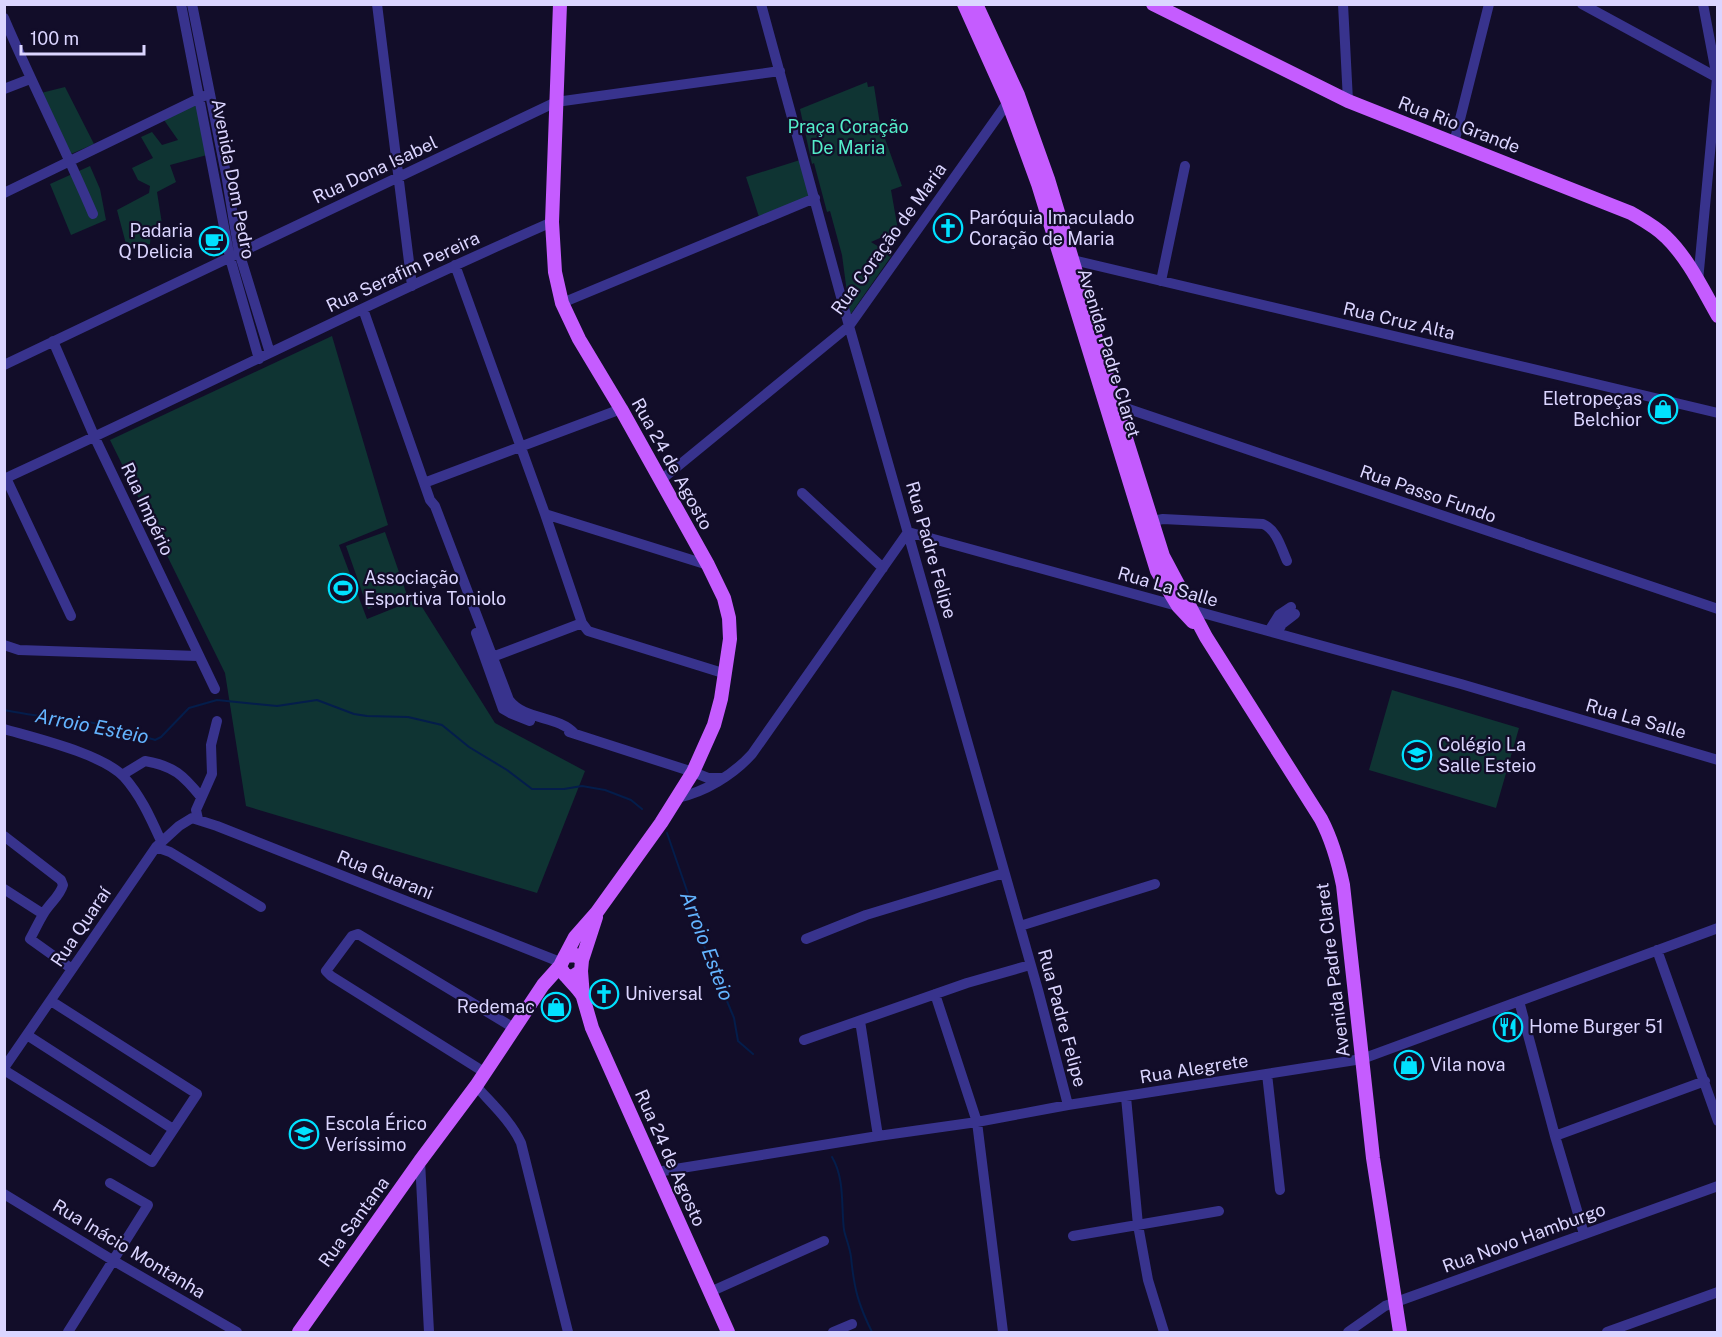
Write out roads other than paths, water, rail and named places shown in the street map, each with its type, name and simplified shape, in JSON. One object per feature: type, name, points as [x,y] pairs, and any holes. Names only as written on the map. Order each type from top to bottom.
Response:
[{"type":"main road","name":"Rua 24 de Agosto","points":[[560,4],[552,222],[555,272],[562,303],[579,339],[708,565],[724,598],[729,618],[730,639],[726,674],[714,725],[693,772],[597,912],[575,937],[562,966],[583,997]]},
{"type":"main road","name":"Avenida Padre Claret","points":[[964,4],[1013,99],[1038,184],[1170,572],[1206,637],[1308,797],[1330,837],[1342,885],[1373,1158],[1401,1332]]},
{"type":"main road","name":"Avenida Padre Claret","points":[[976,4],[1013,99],[1048,179],[1073,260],[1104,380]]},
{"type":"main road","name":"Rua Rio Grande","points":[[1153,4],[1348,101],[1631,213],[1667,237],[1698,281],[1718,316]]},
{"type":"main road","name":"Avenida Padre Claret","points":[[1115,409],[1157,572],[1178,606],[1206,637]]},
{"type":"main road","name":"Rua 24 de Agosto","points":[[597,912],[581,966],[583,997],[592,1028],[728,1332]]},
{"type":"main road","points":[[576,955],[581,966],[572,977],[562,966],[576,955]]},
{"type":"main road","name":"Rua Santana","points":[[298,1332],[476,1086],[543,985],[562,966]]},
{"type":"street","name":"Avenida Dom Pedro","points":[[182,4],[191,26],[199,66],[200,98],[212,134],[235,255],[259,359]]},
{"type":"street","name":"Avenida Dom Pedro","points":[[191,26],[192,4]]},
{"type":"street","points":[[377,4],[412,286]]},
{"type":"street","name":"Rua Padre Felipe","points":[[761,4],[849,326],[1020,926],[1068,1105]]},
{"type":"street","points":[[1343,4],[1348,101]]},
{"type":"street","points":[[1454,143],[1489,4]]},
{"type":"street","points":[[1582,4],[1717,78]]},
{"type":"street","points":[[1698,281],[1717,78],[1703,4]]},
{"type":"street","points":[[4,18],[93,214]]},
{"type":"street","name":"Avenida Dom Pedro","points":[[199,66],[210,94],[212,134]]},
{"type":"street","name":"Rua Dona Isabel","points":[[4,365],[556,102],[780,71]]},
{"type":"street","points":[[4,89],[30,79]]},
{"type":"street","points":[[4,193],[210,94]]},
{"type":"street","name":"Rua Coração de Maria","points":[[661,480],[849,326],[1013,99]]},
{"type":"street","points":[[1161,281],[1185,166]]},
{"type":"street","points":[[562,303],[815,198]]},
{"type":"street","name":"Rua Serafim Pereira","points":[[5,478],[95,438],[455,265],[552,222]]},
{"type":"street","name":"Avenida Dom Pedro","points":[[235,255],[270,353]]},
{"type":"street","name":"Rua Cruz Alta","points":[[1073,260],[1718,413]]},
{"type":"street","points":[[455,265],[582,623],[588,631],[726,674]]},
{"type":"street","points":[[363,309],[430,500],[435,507],[474,611],[506,704],[522,718],[708,778],[721,778]]},
{"type":"street","name":"Rua Império","points":[[53,341],[95,438],[215,689]]},
{"type":"street","points":[[424,483],[621,409]]},
{"type":"street","name":"Rua Passo Fundo","points":[[1115,409],[1718,609]]},
{"type":"street","points":[[5,478],[71,616]]},
{"type":"street","points":[[802,493],[883,568]]},
{"type":"street","points":[[545,514],[708,565]]},
{"type":"street","points":[[1152,521],[1163,519],[1263,524],[1275,533],[1287,561]]},
{"type":"street","points":[[677,798],[710,786],[738,768],[752,754],[908,532]]},
{"type":"street","name":"Rua La Salle","points":[[908,532],[1461,684],[1718,760]]},
{"type":"street","points":[[1273,633],[1279,615],[1293,611]]},
{"type":"street","points":[[489,658],[582,623]]},
{"type":"street","points":[[4,645],[19,650],[198,656]]},
{"type":"street","points":[[198,819],[196,810],[212,774],[211,745],[217,721]]},
{"type":"street","points":[[4,729],[86,755],[122,775],[145,807],[159,844],[261,907]]},
{"type":"street","points":[[122,775],[145,761],[166,765],[179,772],[201,797]]},
{"type":"street","name":"Rua Quaraí","points":[[5,1065],[159,844],[184,823],[192,818],[198,819]]},
{"type":"street","name":"Rua Guarani","points":[[198,819],[562,966]]},
{"type":"street","points":[[4,836],[61,880],[63,885],[61,891],[43,914],[30,939],[72,969]]},
{"type":"street","points":[[806,939],[866,915],[1004,873]]},
{"type":"street","points":[[1020,926],[1155,884]]},
{"type":"street","points":[[4,889],[43,914]]},
{"type":"street","name":"Rua Alegrete","points":[[657,1172],[1362,1059],[1718,928]]},
{"type":"street","points":[[484,1072],[326,971],[352,936],[358,934],[514,1028]]},
{"type":"street","points":[[1657,950],[1718,1121]]},
{"type":"street","points":[[804,1040],[935,994],[1030,964]]},
{"type":"street","points":[[935,994],[977,1122],[1003,1332]]},
{"type":"street","points":[[5,1065],[152,1162],[197,1094],[51,1001]]},
{"type":"street","points":[[1519,1001],[1584,1234]]},
{"type":"street","points":[[860,1021],[878,1136]]},
{"type":"street","points":[[27,1035],[173,1129]]},
{"type":"street","points":[[1267,1074],[1280,1190]]},
{"type":"street","points":[[1555,1136],[1705,1081]]},
{"type":"street","points":[[476,1086],[507,1120],[521,1143],[568,1332]]},
{"type":"street","points":[[1126,1097],[1138,1225],[1148,1280],[1164,1332]]},
{"type":"street","points":[[420,1161],[429,1332]]},
{"type":"street","points":[[68,1332],[148,1205],[110,1183]]},
{"type":"street","name":"Rua Novo Hamburgo","points":[[1348,1332],[1385,1306],[1718,1186]]},
{"type":"street","name":"Rua Inácio Montanha","points":[[4,1194],[237,1332]]},
{"type":"street","points":[[1073,1236],[1219,1211]]},
{"type":"street","points":[[710,1292],[824,1241]]},
{"type":"street","points":[[1607,1332],[1718,1292]]},
{"type":"street","points":[[833,1332],[852,1324]]},
{"type":"waterway","name":"Arroio Esteio","points":[[4,710],[96,723],[155,740],[161,737],[189,708],[217,700],[277,706],[317,700],[354,714],[408,717],[442,725],[469,747],[507,770],[532,789],[564,789],[582,786],[605,790],[631,800],[642,809]]},
{"type":"waterway","name":"Arroio Esteio","points":[[667,833],[702,941],[734,1018],[738,1041],[753,1054]]},
{"type":"waterway","name":"Arroio Esteio","points":[[832,1157],[841,1183],[844,1230],[855,1287],[872,1332]]},
{"type":"place","name":"Paróquia Imaculado Coração de Maria","points":[[948,228]]},
{"type":"place","name":"Padaria Q'Delicia","points":[[214,241]]},
{"type":"place","name":"Eletropeças Belchior","points":[[1663,409]]},
{"type":"place","name":"Associação Esportiva Toniolo","points":[[343,588]]},
{"type":"place","name":"Colégio La Salle Esteio","points":[[1417,755]]},
{"type":"place","name":"Universal","points":[[604,994]]},
{"type":"place","name":"Redemac","points":[[556,1007]]},
{"type":"place","name":"Home Burger 51","points":[[1508,1027]]},
{"type":"place","name":"Vila nova","points":[[1409,1065]]},
{"type":"place","name":"Escola Érico Veríssimo","points":[[304,1134]]},
{"type":"park label","name":"Praça Coração De Maria","points":[[848,137]]}]
